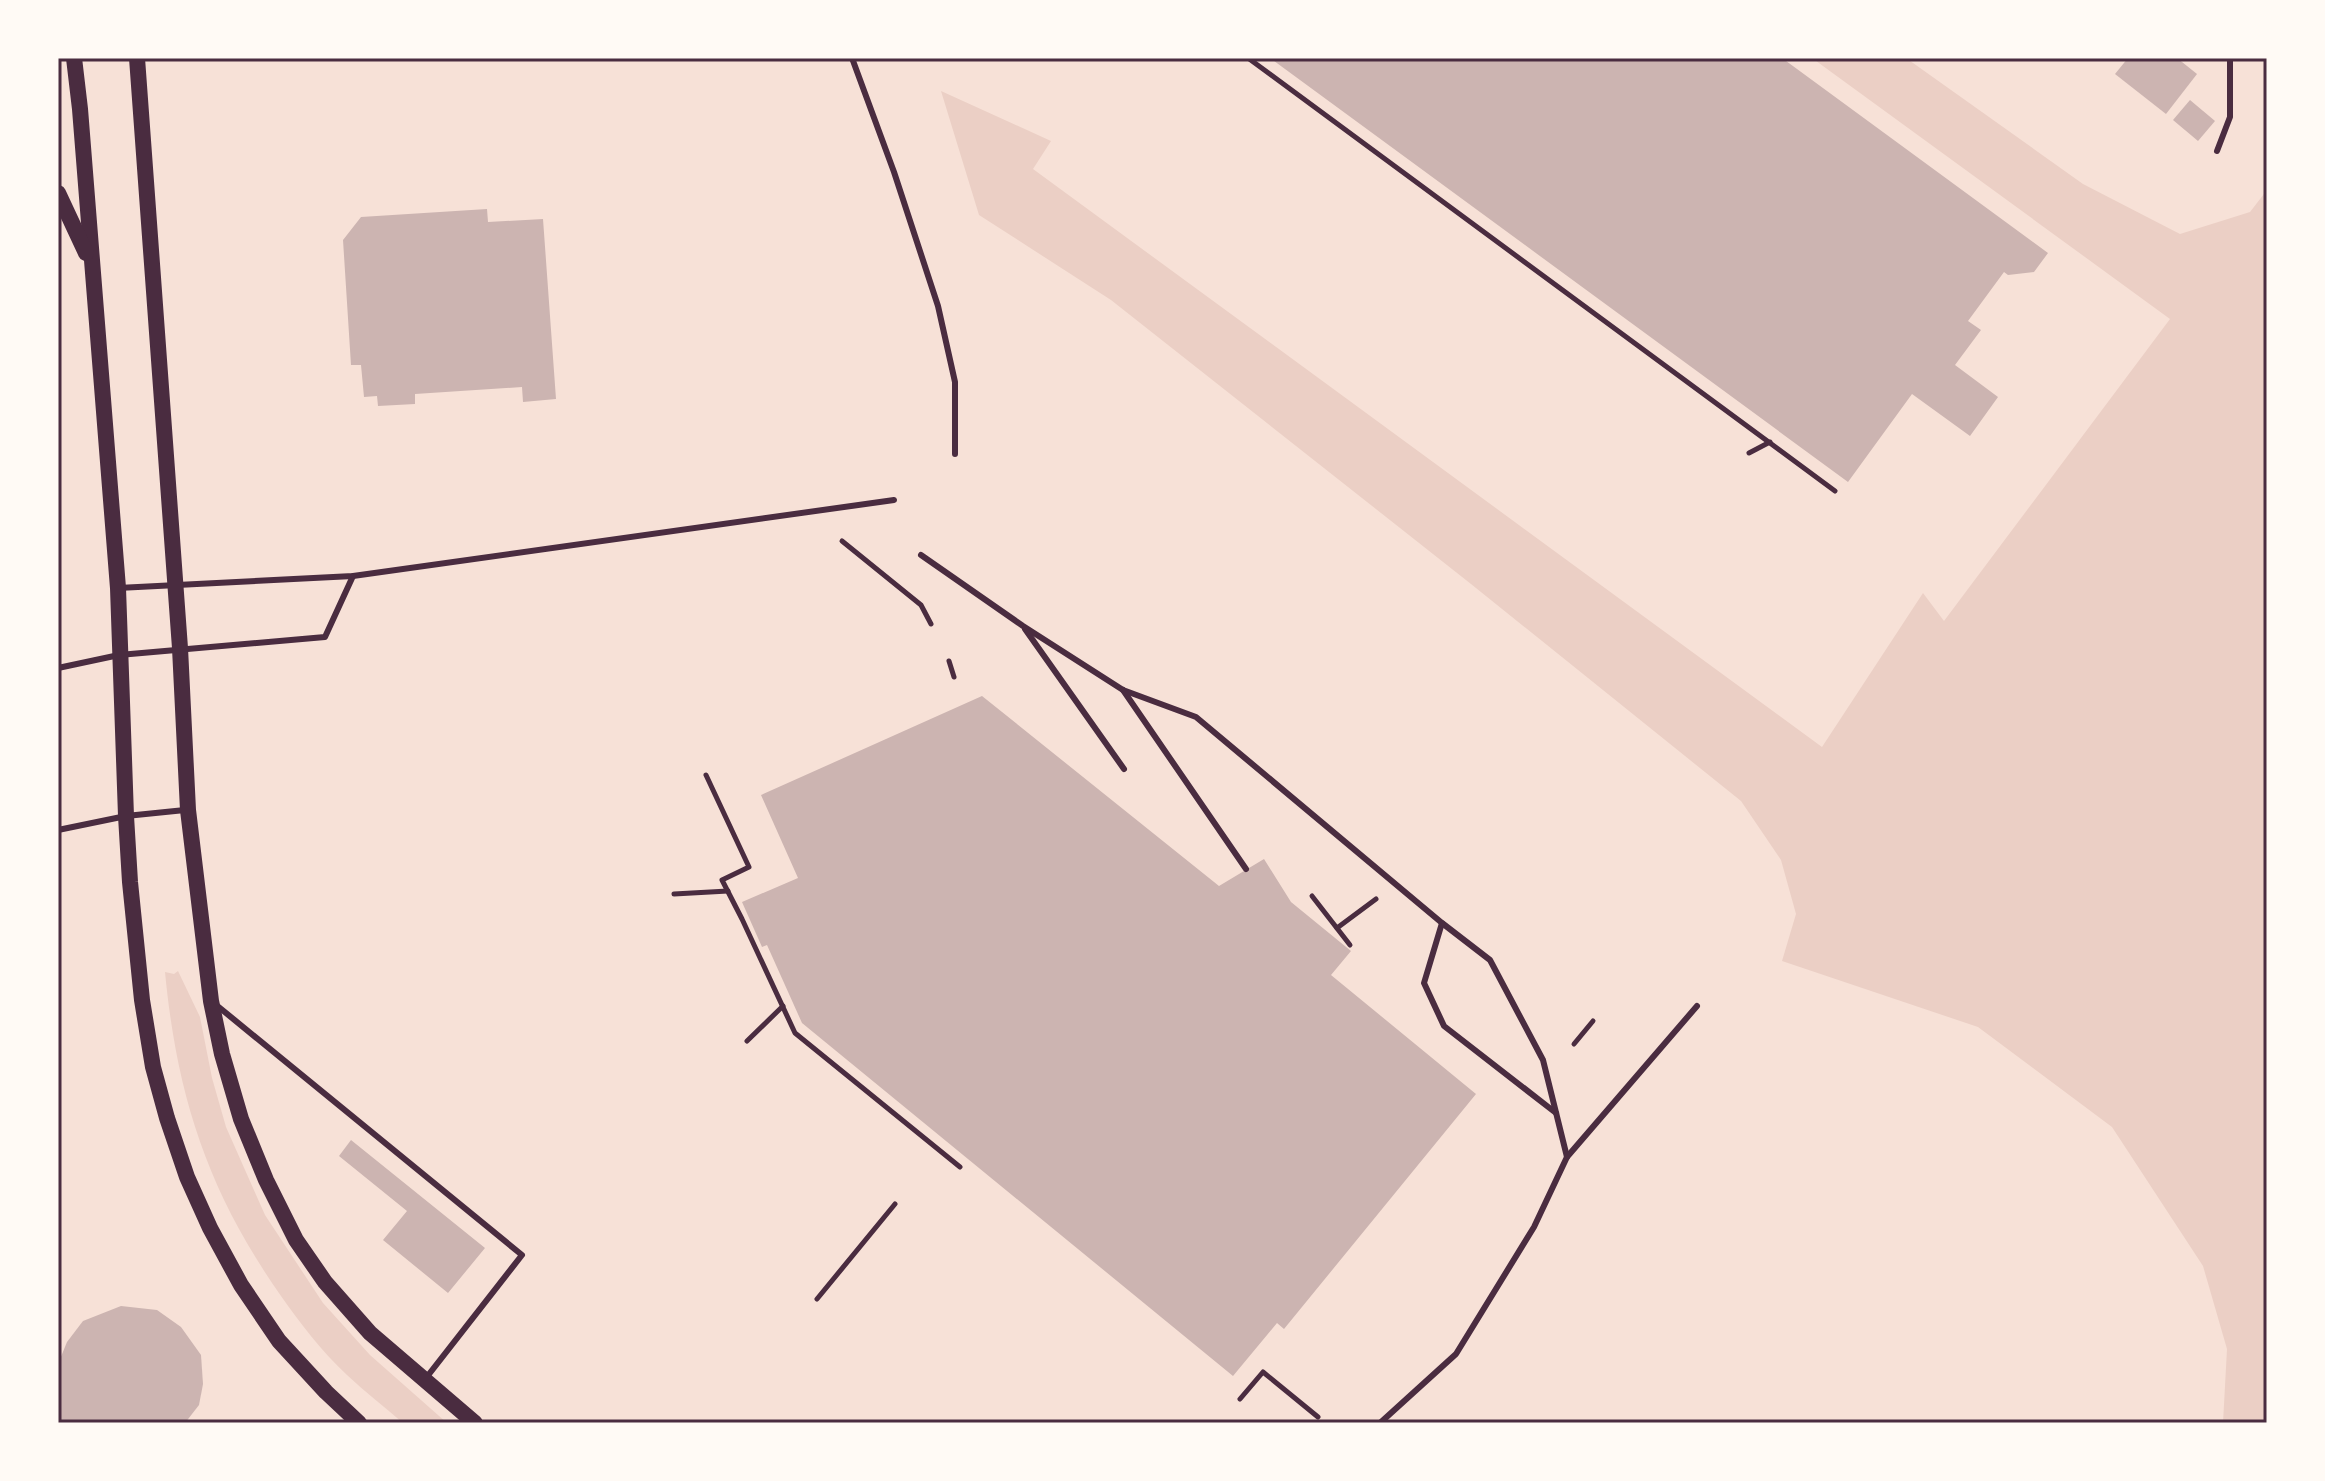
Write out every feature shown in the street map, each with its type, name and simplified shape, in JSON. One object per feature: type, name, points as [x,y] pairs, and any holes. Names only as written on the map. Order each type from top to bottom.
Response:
[{"type":"main road","points":[[74,58],[118,588],[126,816],[142,1000],[153,1067],[187,1177],[241,1285],[279,1341],[359,1423]]},
{"type":"main road","points":[[137,58],[176,586],[188,810],[211,1001],[222,1054],[241,1119],[266,1180],[296,1240],[325,1282],[370,1333],[475,1423]]},
{"type":"main road","points":[[58,193],[85,247],[94,290]]},
{"type":"lane","points":[[852,58],[938,306],[955,382],[955,454]]},
{"type":"lane","points":[[2217,151],[2230,117],[2230,58]]},
{"type":"lane","points":[[118,588],[353,576],[894,500]]},
{"type":"lane","points":[[921,555],[1123,690],[1196,717],[1490,960],[1543,1060],[1567,1157]]},
{"type":"lane","points":[[58,668],[119,655],[325,637],[353,576]]},
{"type":"lane","points":[[1023,626],[1124,769]]},
{"type":"lane","points":[[1123,690],[1246,869]]},
{"type":"lane","points":[[58,830],[126,816],[188,810]]},
{"type":"lane","points":[[1442,923],[1424,983],[1444,1026],[1557,1114]]},
{"type":"lane","points":[[211,1001],[522,1255],[424,1381]]},
{"type":"lane","points":[[1380,1423],[1456,1354],[1534,1227],[1567,1157],[1697,1006]]},
{"type":"path","points":[[1248,58],[1835,491]]},
{"type":"path","points":[[1749,453],[1770,442]]},
{"type":"path","points":[[842,541],[921,605],[931,624]]},
{"type":"path","points":[[949,661],[954,677]]},
{"type":"path","points":[[706,775],[749,867],[722,880],[795,1033],[960,1167]]},
{"type":"path","points":[[1337,928],[1396,884]]},
{"type":"path","points":[[674,894],[728,891]]},
{"type":"path","points":[[1312,896],[1350,945]]},
{"type":"path","points":[[747,1041],[783,1006]]},
{"type":"path","points":[[1574,1044],[1593,1021]]},
{"type":"path","points":[[817,1299],[895,1204]]},
{"type":"path","points":[[1240,1399],[1263,1372],[1318,1417]]},
{"type":"shaded area","points":[[1812,58],[1906,58],[2083,184],[2180,234],[2250,212],[2267,190],[2267,1423],[2223,1423],[2227,1349],[2203,1266],[2112,1127],[1978,1027],[1782,961],[1796,914],[1781,860],[1741,801],[1111,300],[979,215],[941,91],[1051,141],[1033,169],[1822,747],[1923,593],[1944,621],[2170,319]]},
{"type":"shaded area","points":[[178,971],[200,1017],[226,1127],[265,1215],[323,1303],[370,1355],[447,1423],[403,1423],[361,1387],[312,1337],[256,1257],[215,1181],[188,1102],[170,1018],[165,972],[174,974]]},
{"type":"building","points":[[1270,58],[1782,58],[2048,253],[2034,272],[2008,275],[2004,272],[1968,321],[1981,330],[1955,365],[1998,397],[1970,436],[1912,394],[1848,482]]},
{"type":"building","points":[[2128,58],[2177,58],[2197,74],[2166,114],[2115,74]]},
{"type":"building","points":[[2190,100],[2215,121],[2198,141],[2173,120]]},
{"type":"building","points":[[487,209],[488,222],[543,219],[556,399],[523,402],[522,387],[415,394],[415,404],[378,406],[377,396],[364,397],[361,365],[351,365],[343,240],[361,217]]},
{"type":"building","points":[[982,696],[1219,886],[1264,859],[1291,902],[1351,951],[1331,975],[1476,1094],[1284,1329],[1277,1323],[1233,1376],[802,1023],[767,945],[762,947],[742,902],[798,878],[761,795]]},
{"type":"building","points":[[351,1140],[485,1248],[448,1293],[383,1240],[407,1211],[339,1156]]},
{"type":"building","points":[[121,1306],[157,1310],[181,1327],[201,1355],[203,1384],[199,1405],[185,1423],[58,1423],[58,1364],[67,1342],[83,1321]]}]
